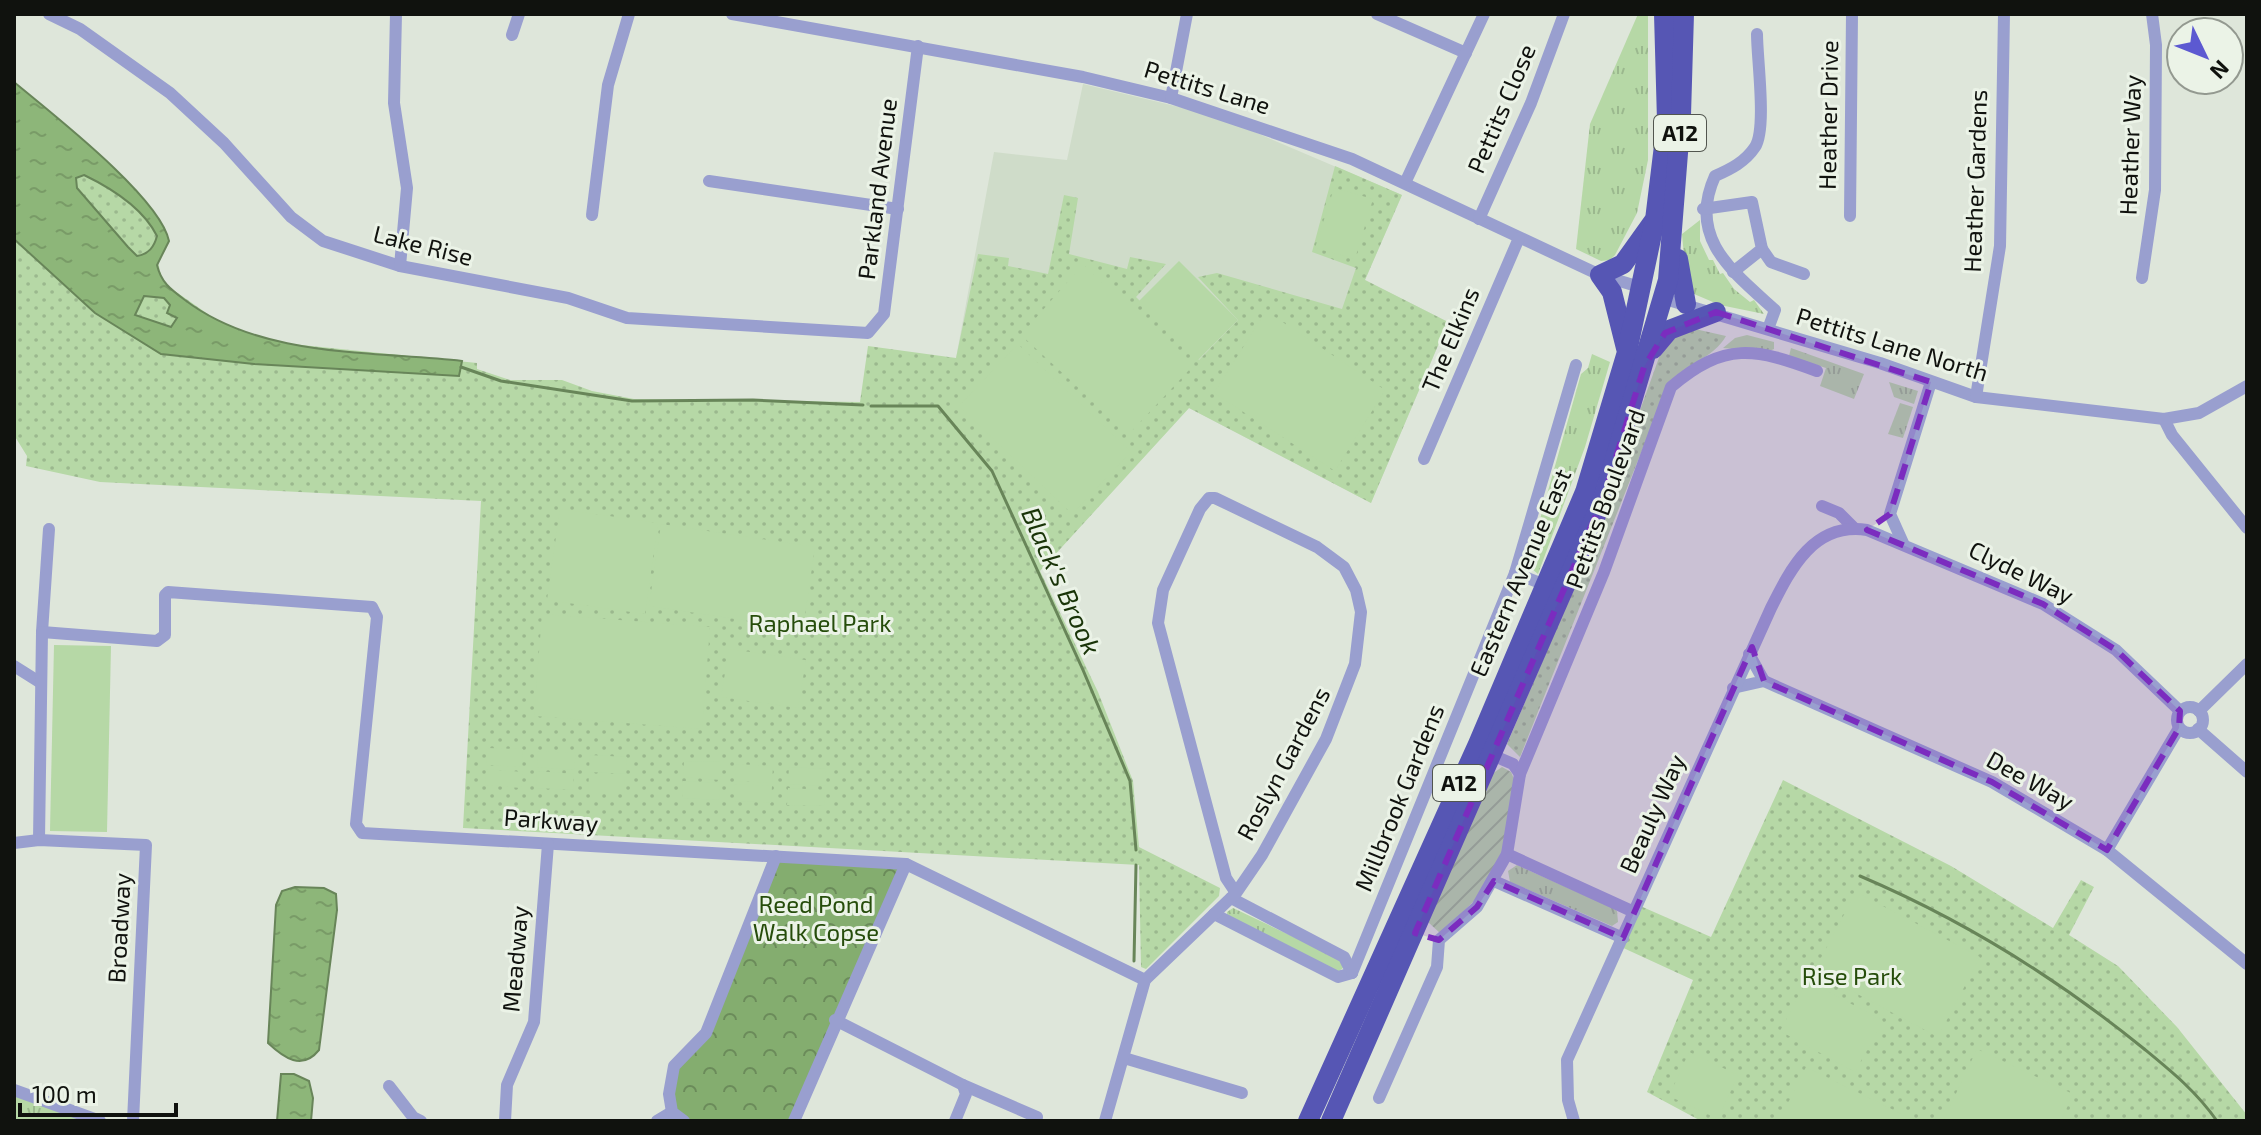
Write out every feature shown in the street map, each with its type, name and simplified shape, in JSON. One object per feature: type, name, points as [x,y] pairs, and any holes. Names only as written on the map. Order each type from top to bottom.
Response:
[{"type":"highway","name":"Eastern Avenue East","points":[[1308,1121],[1361,977],[1545,585],[1585,492],[1627,352],[1655,220],[1667,121],[1664,14]]},
{"type":"highway","name":"Eastern Avenue East","points":[[1331,1121],[1603,499],[1665,299],[1673,235],[1684,14]]},
{"type":"highway","points":[[1627,352],[1612,292],[1600,275],[1623,264],[1655,220]]},
{"type":"highway","points":[[1673,235],[1686,304]]},
{"type":"highway","points":[[1643,288],[1665,299]]},
{"type":"highway","points":[[1644,367],[1665,333],[1694,318],[1716,312]]},
{"type":"street","name":"Lake Rise","points":[[49,14],[80,29],[170,93],[224,143],[291,217],[323,241],[400,266],[568,298],[627,318],[868,333]]},
{"type":"street","points":[[396,14],[394,103],[407,188],[400,266]]},
{"type":"street","points":[[512,35],[519,14]]},
{"type":"street","points":[[592,215],[608,85],[629,14]]},
{"type":"street","name":"Pettits Lane","points":[[732,14],[918,46],[1171,98],[1302,140],[1405,183],[1600,275],[1643,288]]},
{"type":"street","points":[[1171,98],[1187,14]]},
{"type":"street","points":[[1377,14],[1466,53]]},
{"type":"street","points":[[1405,183],[1484,14]]},
{"type":"street","name":"Pettits Close","points":[[1479,219],[1531,103],[1564,14]]},
{"type":"street","name":"Heather Drive","points":[[1850,216],[1852,14]]},
{"type":"street","name":"Heather Gardens","points":[[1976,397],[2000,246],[2004,14]]},
{"type":"street","name":"Heather Way","points":[[2142,278],[2155,190],[2156,45],[2152,14]]},
{"type":"street","points":[[1757,34],[1760,117],[1757,144],[1735,168],[1715,176],[1703,209],[1712,239],[1733,272],[1775,310],[1768,329]]},
{"type":"street","name":"Parkland Avenue","points":[[868,333],[884,314],[918,46]]},
{"type":"street","points":[[709,181],[898,209]]},
{"type":"street","points":[[1703,209],[1752,202],[1762,249],[1771,262],[1804,274]]},
{"type":"street","name":"The Elkins","points":[[1424,459],[1519,238]]},
{"type":"street","points":[[1733,272],[1762,249]]},
{"type":"street","name":"Pettits Lane North","points":[[1665,299],[1716,312],[1976,397],[2164,419],[2199,413],[2247,386]]},
{"type":"street","points":[[1781,358],[1786,335]]},
{"type":"street","name":"Pettits Boulevard","points":[[1439,940],[1477,907],[1507,854],[1520,774],[1604,572],[1671,387],[1695,367],[1725,353],[1747,350],[1817,371]]},
{"type":"street","name":"Millbrook Gardens","points":[[1361,977],[1515,573],[1576,365]]},
{"type":"street","points":[[1903,543],[1890,514],[1931,382]]},
{"type":"street","points":[[2164,419],[2172,435],[2247,528]]},
{"type":"street","name":"Roslyn Gardens","points":[[1145,980],[1234,896],[1262,855],[1331,728],[1355,664],[1361,612],[1351,578],[1331,556],[1280,528],[1220,500],[1209,498],[1200,509],[1163,590],[1158,623],[1226,878],[1234,896]]},
{"type":"street","name":"Clyde Way","points":[[1822,506],[1839,513],[1860,529],[1903,543],[2043,604],[2116,650],[2180,711]]},
{"type":"street","points":[[1860,529],[1890,514]]},
{"type":"street","points":[[14,843],[39,840],[42,632],[49,529]]},
{"type":"street","name":"Beauly Way","points":[[1574,1121],[1568,1100],[1567,1060],[1749,654],[1795,559],[1819,538],[1860,529]]},
{"type":"street","points":[[1515,573],[1545,585]]},
{"type":"street","name":"Parkway","points":[[42,632],[157,641],[165,635],[168,592],[372,607],[377,617],[357,828],[366,835],[906,864],[1145,980]]},
{"type":"street","points":[[1733,688],[1764,681],[1753,656],[1749,654]]},
{"type":"street","points":[[2199,711],[2247,664]]},
{"type":"street","points":[[14,666],[41,683]]},
{"type":"street","name":"Dee Way","points":[[1764,681],[1992,782],[2107,850],[2247,964]]},
{"type":"street","points":[[2107,850],[2179,728],[2177,718],[2180,711],[2186,708],[2199,711],[2203,717],[2198,729]]},
{"type":"street","points":[[2179,728],[2187,732],[2198,729]]},
{"type":"street","points":[[2198,729],[2247,772]]},
{"type":"street","points":[[1492,755],[1513,764],[1520,774]]},
{"type":"street","name":"Broadway","points":[[39,840],[146,845],[133,1121]]},
{"type":"street","name":"Meadway","points":[[505,1121],[507,1085],[534,1022],[548,844]]},
{"type":"street","points":[[1507,854],[1634,912]]},
{"type":"street","points":[[684,1121],[672,1112],[669,1094],[674,1066],[706,1033],[776,856]]},
{"type":"street","points":[[794,1121],[835,1020],[906,864]]},
{"type":"street","points":[[1494,881],[1623,938]]},
{"type":"street","points":[[1234,896],[1344,957],[1361,977]]},
{"type":"street","points":[[1214,914],[1338,977],[1361,977]]},
{"type":"street","points":[[1379,1098],[1437,967],[1439,940],[1431,941],[1415,933]]},
{"type":"street","points":[[1105,1121],[1145,980]]},
{"type":"street","points":[[835,1020],[963,1085],[1037,1117]]},
{"type":"street","points":[[1124,1058],[1242,1093]]},
{"type":"street","points":[[955,1121],[966,1094],[963,1085]]},
{"type":"street","points":[[389,1086],[413,1117],[421,1121]]},
{"type":"street","points":[[14,1090],[100,1121]]},
{"type":"street","points":[[657,1121],[672,1112]]},
{"type":"highlighted area","points":[[1716,312],[1931,382],[1890,514],[1867,530],[2043,604],[2116,650],[2180,711],[2179,728],[2107,850],[1992,782],[1764,681],[1752,647],[1623,938],[1494,881],[1477,907],[1439,940],[1415,933],[1603,499],[1644,367],[1665,333],[1694,318]]},
{"type":"shaded area","points":[[1083,84],[1217,116],[1402,195],[1365,280],[1448,322],[1371,503],[1189,408],[1043,567],[956,358],[994,152],[1067,160]]},
{"type":"green space","points":[[1638,14],[1648,14],[1648,160],[1637,213],[1615,255],[1610,260],[1601,261],[1576,249],[1590,124]]},
{"type":"green space","name":"Raphael Park","points":[[14,82],[102,157],[146,202],[169,241],[158,261],[162,282],[225,326],[292,344],[477,363],[477,369],[510,380],[562,380],[592,391],[634,399],[860,402],[868,346],[956,358],[978,254],[1009,258],[1008,266],[1048,274],[1064,195],[1078,198],[1069,254],[1127,269],[1130,257],[1166,264],[1136,297],[1199,360],[1238,320],[1198,277],[1217,273],[1342,309],[1356,268],[1312,252],[1335,166],[1402,195],[1365,280],[1448,322],[1371,503],[1189,408],[1040,571],[1098,692],[1133,781],[1139,847],[1220,888],[1219,896],[1146,969],[1141,967],[1139,865],[463,828],[481,501],[100,482],[26,466],[27,456],[14,435]]},
{"type":"green space","points":[[1334,188],[1373,199],[1355,259],[1315,248]]},
{"type":"green space","points":[[1700,220],[1700,241],[1709,260],[1713,260],[1720,274],[1723,273],[1734,289],[1750,302],[1754,300],[1764,314],[1720,305],[1694,294],[1686,278],[1682,234]]},
{"type":"green space","points":[[1179,261],[1238,320],[1198,360],[1139,301]]},
{"type":"green space","points":[[1083,264],[1191,368],[1129,434],[1021,335]]},
{"type":"green space","points":[[1266,311],[1385,390],[1335,471],[1214,393]]},
{"type":"green space","points":[[1695,329],[1726,336],[1714,350],[1668,385],[1520,757],[1507,744],[1588,555],[1661,352],[1671,339]]},
{"type":"green space","points":[[1747,335],[1774,342],[1774,349],[1767,352],[1723,348],[1735,338]]},
{"type":"green space","points":[[1018,344],[1131,452],[1072,514],[959,406]]},
{"type":"green space","points":[[1791,348],[1864,374],[1854,399],[1820,386],[1826,368],[1789,356]]},
{"type":"green space","points":[[1592,354],[1610,362],[1585,447],[1538,574],[1527,565],[1581,374],[1588,368]]},
{"type":"green space","points":[[1889,382],[1918,391],[1914,404],[1894,397]]},
{"type":"green space","points":[[1900,403],[1913,407],[1903,438],[1888,434]]},
{"type":"green space","points":[[560,509],[658,523],[645,614],[547,600]]},
{"type":"green space","points":[[661,524],[815,547],[803,629],[649,606]]},
{"type":"green space","points":[[542,614],[710,627],[702,729],[534,716]]},
{"type":"green space","points":[[54,645],[111,646],[107,832],[50,831]]},
{"type":"green space","points":[[729,649],[806,660],[798,708],[721,697]]},
{"type":"green space","points":[[487,748],[523,749],[522,767],[486,765]]},
{"type":"green space","points":[[538,751],[576,753],[574,770],[537,767]]},
{"type":"green space","points":[[590,755],[627,757],[626,774],[589,772]]},
{"type":"green space","points":[[684,761],[721,762],[720,780],[683,777]]},
{"type":"green space","points":[[736,764],[773,766],[772,783],[735,781]]},
{"type":"green space","points":[[789,767],[826,769],[825,786],[788,784]]},
{"type":"green space","points":[[1502,767],[1511,772],[1515,781],[1504,848],[1476,899],[1441,934],[1428,922],[1492,774]]},
{"type":"green space","points":[[486,769],[523,772],[521,788],[485,785]]},
{"type":"green space","points":[[537,771],[574,774],[573,790],[536,788]]},
{"type":"green space","points":[[589,775],[625,777],[624,793],[588,791]]},
{"type":"green space","name":"Rise Park","points":[[1783,780],[1951,866],[2053,928],[2081,880],[2094,887],[2069,935],[2118,966],[2177,1027],[2247,1115],[2247,1121],[1701,1121],[1647,1092],[1693,980],[1619,946],[1638,905],[1711,937]]},
{"type":"green space","points":[[683,781],[720,783],[719,800],[682,798]]},
{"type":"green space","points":[[735,784],[772,786],[771,803],[734,801]]},
{"type":"green space","points":[[788,788],[825,790],[824,806],[787,805]]},
{"type":"green space","name":"Reed Pond Walk Copse","points":[[776,856],[906,864],[794,1121],[684,1121],[672,1112],[674,1066],[706,1033]]},
{"type":"green space","points":[[1517,865],[1613,908],[1617,911],[1618,922],[1612,926],[1510,882],[1508,871]]},
{"type":"green space","points":[[1856,892],[1980,957],[1938,1037],[1814,971]]},
{"type":"green space","points":[[1233,908],[1340,959],[1343,968],[1338,972],[1227,919],[1227,912]]},
{"type":"green space","points":[[1807,980],[1883,1021],[1855,1072],[1780,1031]]},
{"type":"green space","points":[[1977,1049],[2073,1094],[2061,1121],[1943,1121]]},
{"type":"green space","points":[[1689,1052],[1738,1075],[1718,1119],[1669,1096]]},
{"type":"green space","points":[[1806,1067],[1916,1121],[1779,1121]]},
{"type":"green space","points":[[14,1090],[100,1121],[14,1121]]},
{"type":"water","points":[[14,82],[77,134],[146,202],[169,241],[157,265],[159,271],[167,285],[185,300],[215,319],[248,333],[282,342],[354,353],[462,361],[459,376],[254,364],[161,354],[95,313],[14,239]],"holes":[[[84,175],[115,193],[143,216],[157,236],[148,252],[137,256],[77,188],[76,178]],[[144,296],[164,298],[170,305],[167,313],[177,318],[171,327],[135,315]]]},
{"type":"water","points":[[295,887],[324,888],[336,894],[337,910],[319,1050],[300,1061],[287,1057],[268,1043],[276,905],[282,891]]},
{"type":"water","points":[[281,1074],[294,1074],[309,1081],[313,1098],[311,1121],[277,1121]]},
{"type":"waterway","name":"Black's Brook","points":[[461,367],[501,381],[632,401],[753,400],[863,405]]},
{"type":"waterway","name":"Black's Brook","points":[[871,406],[938,406],[992,471],[1130,781],[1136,850]]},
{"type":"waterway","name":"Black's Brook","points":[[1134,961],[1136,865]]},
{"type":"waterway","points":[[1860,876],[1972,931],[2077,998],[2173,1073],[2217,1121]]}]
